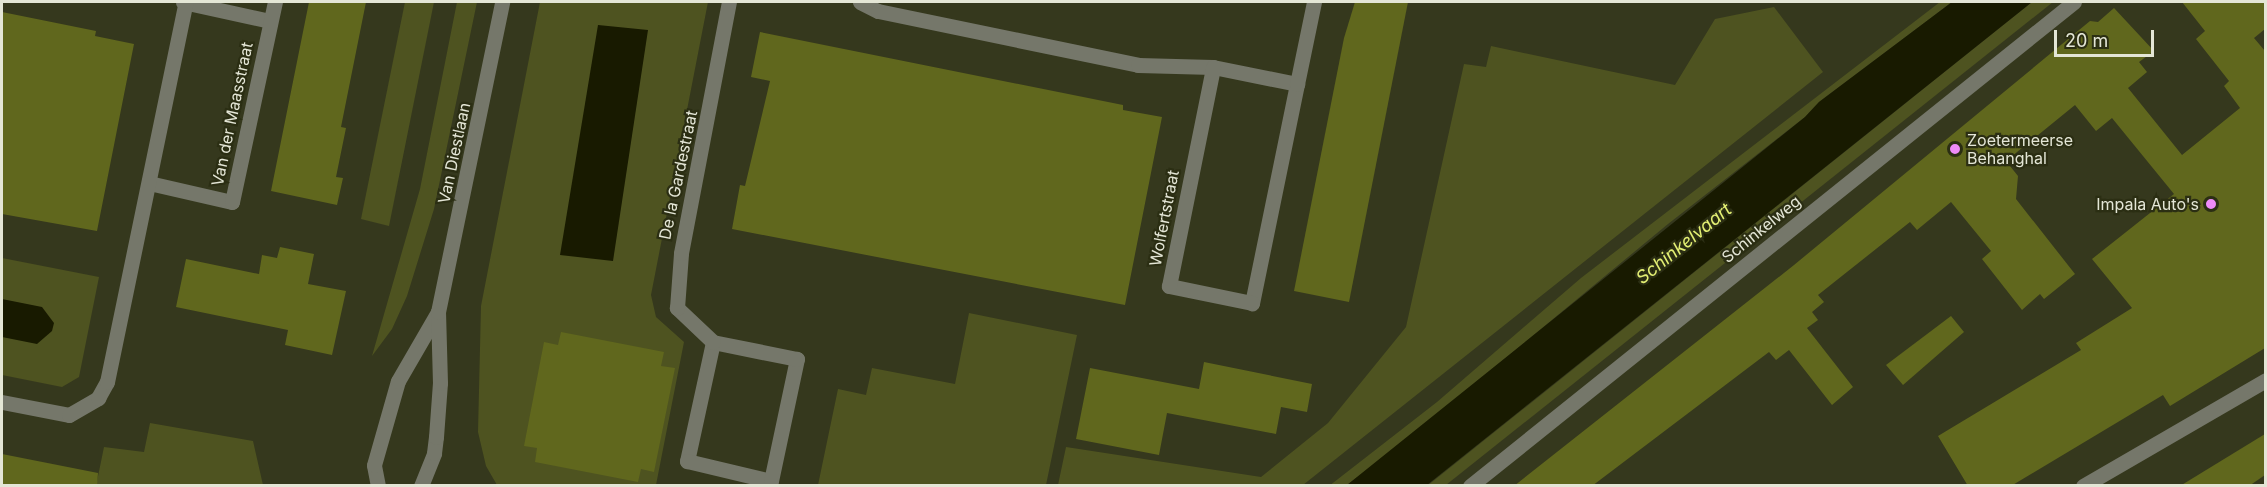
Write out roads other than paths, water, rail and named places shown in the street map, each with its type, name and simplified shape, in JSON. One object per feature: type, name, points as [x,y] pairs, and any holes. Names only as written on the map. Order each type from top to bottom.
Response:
[{"type":"street","points":[[2,402],[69,415],[98,398],[107,381],[184,2],[270,21]]},
{"type":"street","name":"Van der Maasstraat","points":[[149,183],[232,202],[275,2]]},
{"type":"street","name":"Van Diestlaan","points":[[421,486],[434,453],[436,437],[440,383],[438,312],[502,2]]},
{"type":"street","name":"De la Gardestraat","points":[[712,342],[677,308],[681,253],[729,2]]},
{"type":"street","points":[[860,2],[878,11],[1138,65],[1213,67],[1297,84]]},
{"type":"street","name":"Wolfertstraat","points":[[1213,67],[1169,286],[1252,303],[1314,2]]},
{"type":"street","name":"Schinkelweg","points":[[1470,486],[2074,2]]},
{"type":"street","name":"Van Diestlaan","points":[[378,486],[374,465],[398,381],[438,312]]},
{"type":"street","points":[[712,342],[797,360],[771,481],[687,461],[712,342]]},
{"type":"street","points":[[2083,486],[2265,380]]},
{"type":"water","name":"Schinkelvaart","points":[[1952,2],[2032,2],[1427,485],[1347,485],[1805,117],[1819,102]]},
{"type":"water","points":[[598,25],[648,30],[613,261],[560,255]]},
{"type":"water","points":[[2,299],[42,307],[54,323],[52,331],[37,344],[2,337]]},
{"type":"place","name":"Zoetermeerse Behanghal","points":[[1955,149]]},
{"type":"place","name":"Impala Auto's","points":[[2211,204]]}]
